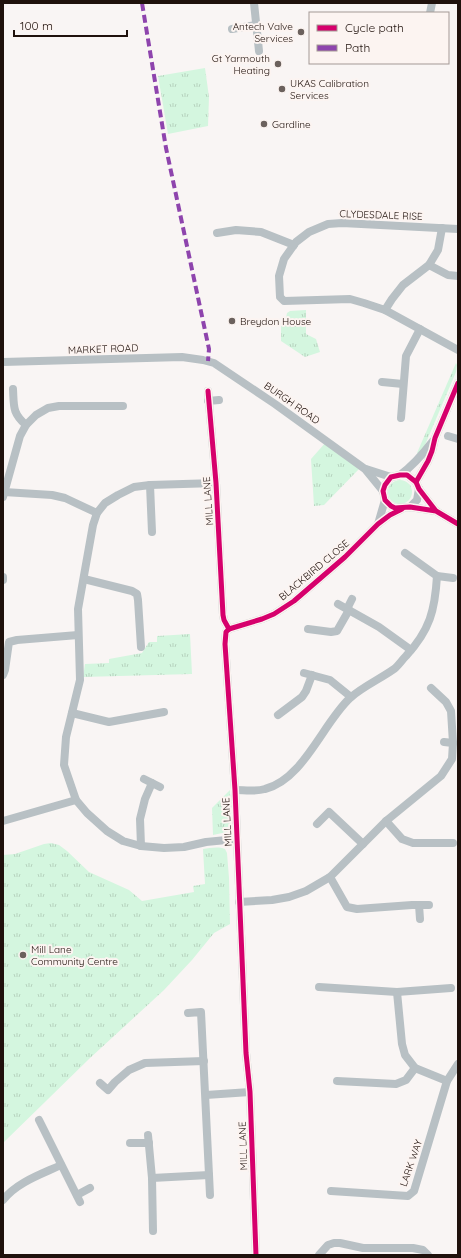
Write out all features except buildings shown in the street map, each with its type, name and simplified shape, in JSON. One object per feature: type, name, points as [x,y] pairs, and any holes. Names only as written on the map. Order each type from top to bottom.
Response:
[{"type":"street","points":[[254,3],[259,51]]},
{"type":"street","points":[[232,29],[256,25]]},
{"type":"street","name":"CLYDESDALE RISE","points":[[385,310],[350,299],[284,301],[280,297],[279,276],[284,258],[296,242],[309,232],[328,224],[342,223],[458,229]]},
{"type":"street","points":[[442,228],[438,250],[429,265],[403,285],[392,298],[385,310],[458,350]]},
{"type":"street","points":[[217,233],[236,230],[261,232],[294,244]]},
{"type":"street","points":[[429,265],[448,275],[458,276]]},
{"type":"street","points":[[401,418],[406,356],[420,329]]},
{"type":"street","name":"MARKET ROAD","points":[[3,362],[182,357],[203,360]]},
{"type":"street","name":"BURGH ROAD","points":[[203,360],[214,363],[275,404],[365,469],[391,477]]},
{"type":"street","points":[[382,382],[403,384]]},
{"type":"street","points":[[406,508],[417,500],[418,486],[432,451],[435,438],[458,383]]},
{"type":"street","points":[[13,389],[14,412],[18,419],[26,425]]},
{"type":"street","name":"MILL LANE","points":[[208,391],[216,483],[223,615],[229,629],[226,632],[225,644],[235,790],[246,1053],[250,1092],[256,1255]]},
{"type":"street","points":[[208,401],[219,400]]},
{"type":"street","points":[[97,513],[65,498],[52,495],[4,494],[20,436],[26,425],[36,415],[48,408],[59,406],[123,406]]},
{"type":"street","points":[[448,436],[458,439]]},
{"type":"street","points":[[384,496],[385,485],[391,477],[410,468],[420,458],[435,438]]},
{"type":"street","name":"BURGH ROAD","points":[[365,469],[391,506],[436,510]]},
{"type":"street","name":"BURGH ROAD","points":[[400,474],[407,475],[418,486],[436,510],[458,524]]},
{"type":"street","points":[[216,483],[150,485],[134,487],[118,494],[105,503],[97,513],[93,525],[78,609],[80,680],[66,737],[64,765],[76,800],[87,813],[107,831],[123,841],[141,846],[164,848],[184,847],[206,842],[237,839]]},
{"type":"street","points":[[150,485],[152,532]]},
{"type":"street","name":"BLACKBIRD CLOSE","points":[[378,524],[384,496]]},
{"type":"street","name":"BLACKBIRD CLOSE","points":[[229,629],[274,614],[294,600],[345,557],[378,524],[390,515],[406,508]]},
{"type":"street","points":[[405,553],[437,576],[453,578]]},
{"type":"street","points":[[235,790],[254,791],[265,789],[281,783],[293,773],[351,697],[395,668],[411,650],[427,628],[433,610],[437,576]]},
{"type":"street","points":[[84,579],[132,591],[136,594],[138,600],[141,648]]},
{"type":"street","points":[[308,629],[331,632],[337,631],[352,599]]},
{"type":"street","points":[[338,604],[379,627],[411,650]]},
{"type":"street","points":[[3,675],[5,670],[6,640],[78,635]]},
{"type":"street","points":[[304,673],[330,680],[351,697]]},
{"type":"street","points":[[278,715],[302,696],[306,691],[312,675]]},
{"type":"street","points":[[239,902],[272,900],[289,897],[306,891],[330,877],[386,821],[441,776],[452,759],[453,743],[451,710],[446,702],[431,688]]},
{"type":"street","points":[[72,713],[109,722],[164,712]]},
{"type":"street","points":[[444,742],[453,743]]},
{"type":"street","points":[[144,779],[160,787]]},
{"type":"street","points":[[141,846],[140,819],[145,799],[152,783]]},
{"type":"street","points":[[3,821],[76,800]]},
{"type":"street","points":[[318,824],[329,812],[363,844]]},
{"type":"street","points":[[386,821],[402,838],[413,843],[453,843]]},
{"type":"street","points":[[330,877],[347,907],[357,909],[429,905]]},
{"type":"street","points":[[419,905],[420,920]]},
{"type":"street","points":[[319,987],[397,992],[451,988]]},
{"type":"street","points":[[397,992],[402,1044],[405,1055],[414,1068],[446,1081]]},
{"type":"street","points":[[188,1013],[201,1012],[210,1195]]},
{"type":"street","points":[[100,1084],[108,1094],[116,1082],[129,1070],[145,1063],[204,1061]]},
{"type":"street","name":"LARK WAY","points":[[331,1191],[408,1196],[414,1191],[446,1081],[458,1064]]},
{"type":"street","points":[[337,1081],[396,1084],[406,1080],[414,1068]]},
{"type":"street","points":[[206,1095],[250,1092]]},
{"type":"street","points":[[39,1120],[78,1198],[90,1188]]},
{"type":"street","points":[[130,1143],[149,1139],[154,1229]]},
{"type":"street","points":[[3,1200],[19,1185],[61,1164]]},
{"type":"street","points":[[152,1178],[209,1176]]},
{"type":"street","points":[[319,1255],[328,1245],[334,1243],[363,1248],[412,1248],[423,1250],[428,1255]]},
{"type":"green space","points":[[205,68],[209,97],[208,126],[168,134],[158,76]]},
{"type":"green space","points":[[306,310],[306,334],[316,339],[320,352],[305,357],[281,341],[281,318],[286,318],[287,313],[290,311]]},
{"type":"green space","points":[[456,363],[456,372],[425,445],[419,454],[417,453]]},
{"type":"green space","points":[[326,442],[360,468],[324,505],[314,506],[311,459]]},
{"type":"green space","points":[[400,480],[409,483],[412,492],[409,501],[400,504],[391,501],[388,492],[391,483]]},
{"type":"green space","points":[[190,634],[192,674],[83,677],[85,664],[109,663],[109,659],[142,653],[149,642],[157,642],[157,636]]},
{"type":"green space","points":[[230,790],[231,827],[227,832],[213,835],[212,808]]},
{"type":"green space","points":[[51,843],[59,845],[67,851],[89,872],[129,890],[142,901],[194,892],[193,886],[205,884],[203,849],[217,847],[225,849],[227,853],[229,878],[230,924],[214,933],[192,960],[164,990],[89,1059],[3,1143],[3,855],[15,854]]},
{"type":"marked path","points":[[142,3],[166,148],[209,349],[208,361]]},
{"type":"cycle path","points":[[416,482],[428,461],[435,438],[458,383]]},
{"type":"cycle path","points":[[208,391],[216,483],[223,615],[229,629]]},
{"type":"cycle path","points":[[436,511],[410,507],[395,508],[391,506],[385,500],[383,491],[385,485],[391,477],[407,475],[416,482],[419,489],[436,511],[458,524]]},
{"type":"cycle path","points":[[229,629],[274,614],[294,601],[345,557],[378,524],[390,515],[402,509]]},
{"type":"cycle path","points":[[229,629],[226,632],[225,644],[235,790],[246,1053],[250,1092],[256,1255]]},
{"type":"place","name":"Antech Valve Services","points":[[301,32]]},
{"type":"place","name":"Gt Yarmouth Heating","points":[[278,64]]},
{"type":"place","name":"UKAS Calibration Services","points":[[282,89]]},
{"type":"place","name":"Gardline","points":[[264,124]]},
{"type":"place","name":"Breydon House","points":[[232,321]]},
{"type":"place","name":"Mill Lane Community Centre","points":[[23,955]]}]
